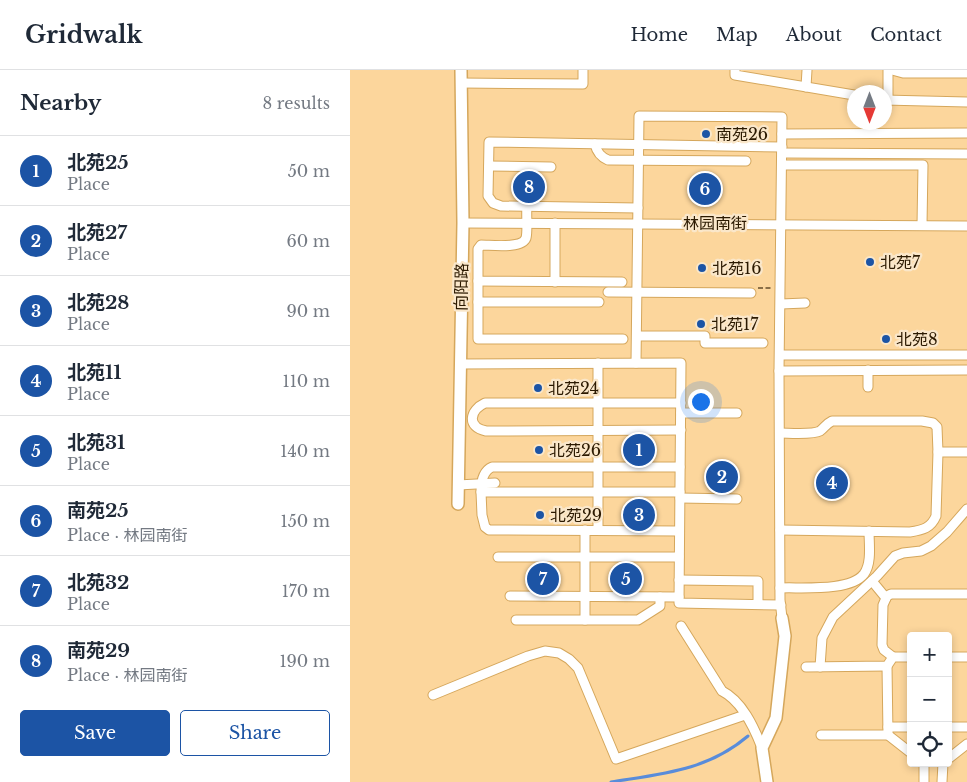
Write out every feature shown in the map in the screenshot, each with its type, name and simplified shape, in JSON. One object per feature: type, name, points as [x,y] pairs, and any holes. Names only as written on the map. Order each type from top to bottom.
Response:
[{"type":"street","name":"向阳路","points":[[458,504],[462,223],[461,70]]},
{"type":"street","points":[[461,83],[583,84],[584,70]]},
{"type":"street","points":[[735,70],[735,74],[847,94]]},
{"type":"street","points":[[806,70],[806,86]]},
{"type":"street","points":[[887,85],[888,70]]},
{"type":"street","points":[[892,70],[903,73],[967,73]]},
{"type":"street","points":[[892,101],[967,102]]},
{"type":"street","points":[[636,363],[639,116],[782,117],[780,588],[785,636],[776,718],[762,748]]},
{"type":"street","points":[[782,134],[967,133]]},
{"type":"street","points":[[638,208],[500,206],[493,203],[488,196],[489,142],[967,154]]},
{"type":"street","points":[[595,144],[596,151],[601,157],[608,160]]},
{"type":"street","points":[[595,160],[746,161]]},
{"type":"street","points":[[782,165],[923,165],[922,225]]},
{"type":"street","points":[[489,166],[552,167]]},
{"type":"street","points":[[527,206],[526,238],[522,243],[516,246],[481,246],[478,249],[478,338],[623,339]]},
{"type":"street","name":"林园南街","points":[[462,223],[967,226]]},
{"type":"street","points":[[555,223],[555,282]]},
{"type":"street","points":[[478,281],[622,282]]},
{"type":"street","points":[[608,292],[751,293]]},
{"type":"street","points":[[478,302],[599,302]]},
{"type":"street","points":[[781,304],[805,304]]},
{"type":"street","points":[[636,336],[705,336],[705,343],[763,343]]},
{"type":"street","points":[[780,355],[967,355]]},
{"type":"street","points":[[598,363],[598,530]]},
{"type":"street","points":[[460,364],[681,363],[678,603],[781,605]]},
{"type":"street","points":[[868,370],[868,387]]},
{"type":"street","points":[[780,371],[967,370]]},
{"type":"street","points":[[681,403],[485,403],[475,410],[472,419],[475,426],[480,430],[486,431],[681,430]]},
{"type":"street","points":[[681,413],[736,413]]},
{"type":"street","points":[[459,419],[472,419]]},
{"type":"street","points":[[780,432],[811,433],[819,431],[825,424],[832,421],[922,421],[933,423],[937,428],[938,452],[936,516],[933,524],[923,530],[780,530]]},
{"type":"street","points":[[938,452],[967,452]]},
{"type":"street","points":[[679,531],[489,530],[485,527],[482,515],[481,489],[486,472],[492,467],[680,467]]},
{"type":"street","points":[[481,489],[495,483]]},
{"type":"street","points":[[458,484],[481,489],[680,495],[737,499]]},
{"type":"street","points":[[820,667],[822,638],[833,617],[872,581],[895,556],[921,551],[931,546],[966,513]]},
{"type":"street","points":[[585,530],[585,620]]},
{"type":"street","points":[[780,588],[840,586],[864,575],[868,564],[869,531]]},
{"type":"street","points":[[498,557],[679,557]]},
{"type":"street","points":[[679,580],[758,581],[758,604]]},
{"type":"street","points":[[872,581],[886,598]]},
{"type":"street","points":[[907,657],[893,657],[884,650],[882,645],[883,605],[886,598],[891,594],[967,594]]},
{"type":"street","points":[[510,596],[678,597]]},
{"type":"street","points":[[516,620],[638,620],[660,606],[660,597]]},
{"type":"street","points":[[681,626],[722,691],[731,696],[757,735],[762,748],[766,782]]},
{"type":"street","points":[[433,695],[528,656],[545,651],[560,653],[578,668],[616,759],[745,715]]},
{"type":"street","points":[[893,657],[887,666],[888,731],[907,749]]},
{"type":"street","points":[[952,657],[967,657]]},
{"type":"street","points":[[806,668],[887,666]]},
{"type":"street","points":[[952,727],[967,727]]},
{"type":"street","points":[[821,735],[888,731],[907,728]]},
{"type":"street","points":[[952,756],[967,744]]},
{"type":"street","points":[[924,767],[924,782]]},
{"type":"street","points":[[942,782],[943,767]]},
{"type":"path","points":[[751,293],[751,288],[781,288]]},
{"type":"waterway","points":[[611,782],[666,773],[700,764],[732,748],[748,736]]},
{"type":"place","name":"南苑26","points":[[706,134]]},
{"type":"place","name":"南苑29","points":[[529,187]]},
{"type":"place","name":"南苑25","points":[[705,189]]},
{"type":"place","name":"北苑7","points":[[870,262]]},
{"type":"place","name":"北苑16","points":[[702,268]]},
{"type":"place","name":"北苑17","points":[[701,324]]},
{"type":"place","name":"北苑8","points":[[886,339]]},
{"type":"place","name":"北苑24","points":[[538,388]]},
{"type":"place","name":"北苑26","points":[[539,450]]},
{"type":"place","name":"北苑25","points":[[639,450]]},
{"type":"place","name":"北苑27","points":[[722,477]]},
{"type":"place","name":"北苑11","points":[[832,483]]},
{"type":"place","name":"北苑29","points":[[540,515]]},
{"type":"place","name":"北苑28","points":[[639,515]]},
{"type":"place","name":"北苑32","points":[[543,579]]},
{"type":"place","name":"北苑31","points":[[626,579]]}]
